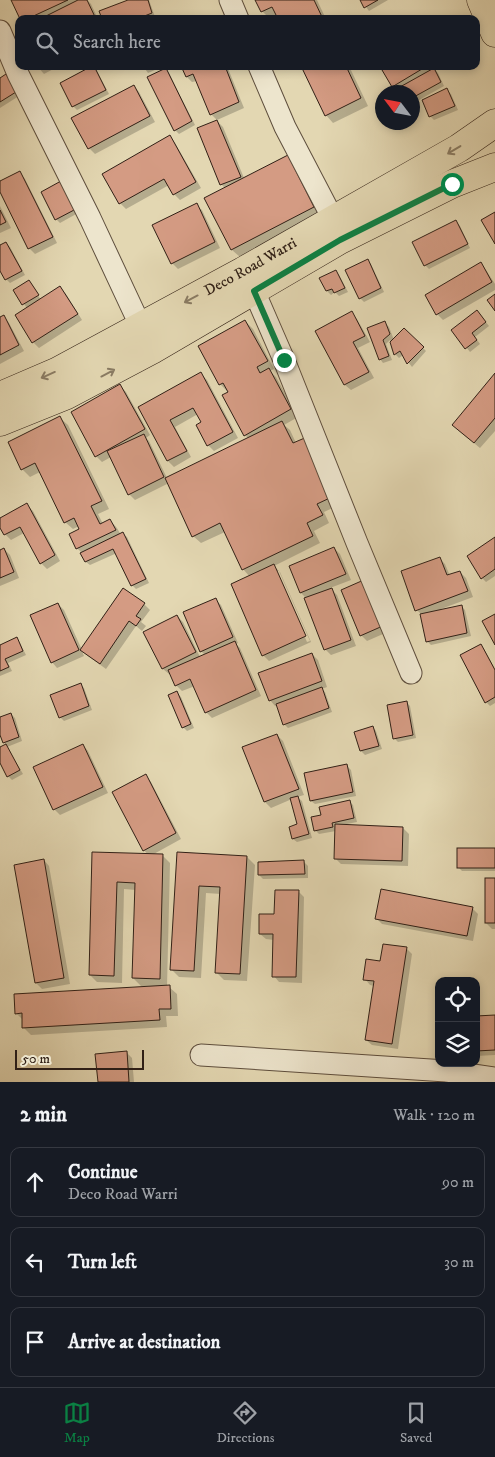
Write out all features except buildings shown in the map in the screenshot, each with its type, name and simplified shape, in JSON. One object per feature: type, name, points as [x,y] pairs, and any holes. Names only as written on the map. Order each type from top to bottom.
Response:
[{"type":"main road","name":"Deco Road Warri","points":[[0,396],[58,371],[243,271],[459,148],[495,123]]},
{"type":"main road","name":"Deco Road Warri","points":[[0,422],[67,395],[152,350],[349,236],[452,184],[495,167]]},
{"type":"street","points":[[230,0],[236,15]]},
{"type":"street","points":[[0,31],[15,67]]},
{"type":"street","points":[[16,70],[90,218],[140,325]]},
{"type":"street","points":[[261,70],[285,127],[332,220]]},
{"type":"street","points":[[254,291],[284,360],[411,673]]},
{"type":"street","points":[[201,1055],[315,1072],[495,1078]]},
{"type":"route","points":[[284,360],[254,291],[340,240],[452,184]]}]
